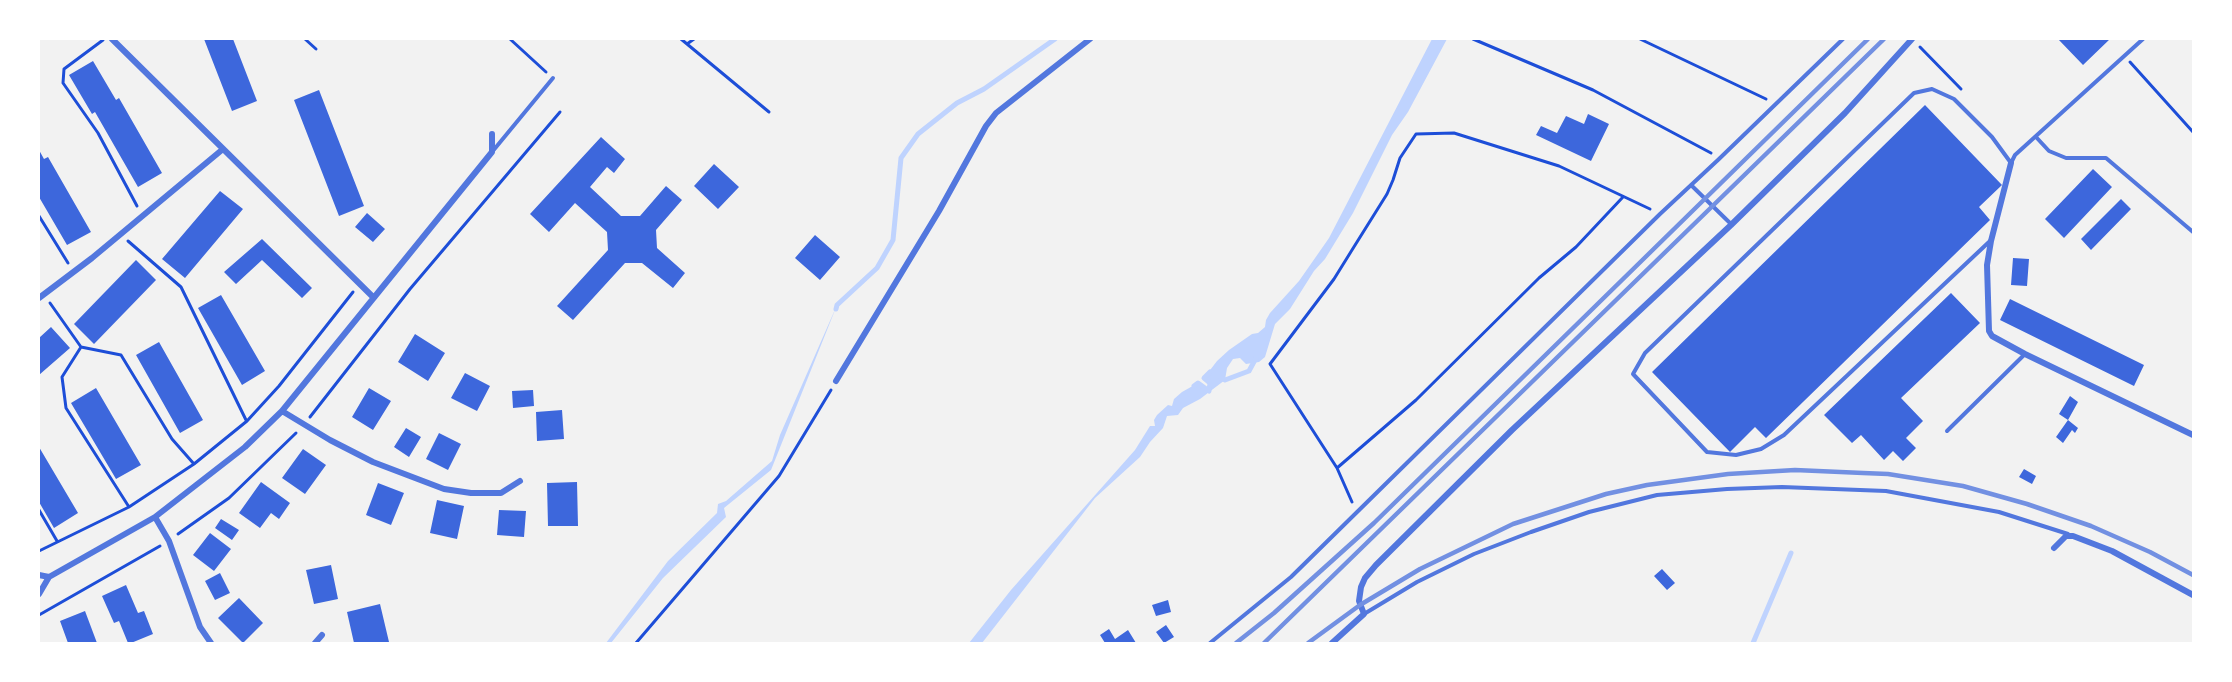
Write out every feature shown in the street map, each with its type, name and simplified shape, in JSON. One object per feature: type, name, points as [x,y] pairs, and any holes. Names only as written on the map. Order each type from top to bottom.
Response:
[{"type":"street","points":[[112,39],[373,297]]},
{"type":"street","points":[[836,381],[996,112],[1090,39]]},
{"type":"street","points":[[1332,643],[1364,614],[1359,601],[1361,587],[1376,565],[1512,430],[1731,225],[1845,113],[1912,39]]},
{"type":"street","points":[[39,594],[50,577],[155,517],[245,447],[282,411],[492,152],[492,134]]},
{"type":"street","points":[[41,296],[223,149]]},
{"type":"street","points":[[2011,163],[1991,240],[1987,265],[1989,331],[1992,336],[2193,435]]},
{"type":"street","points":[[282,411],[330,440],[373,462],[444,489],[471,493],[501,492],[520,481]]},
{"type":"street","points":[[155,517],[169,541],[200,627],[211,643]]},
{"type":"street","points":[[2054,548],[2066,536],[2073,536],[2112,551],[2193,595]]},
{"type":"street","points":[[39,575],[50,577]]},
{"type":"street","points":[[315,643],[322,635]]},
{"type":"lane","points":[[1210,643],[1292,577],[1660,214],[1843,39]]},
{"type":"lane","points":[[1991,240],[1784,435],[1761,448],[1736,455],[1707,452],[1633,374],[1645,353],[1914,93],[1932,89],[1954,99],[1992,137],[2011,163],[2015,155],[2143,39]]},
{"type":"lane","points":[[492,152],[553,78]]},
{"type":"lane","points":[[2036,136],[2049,151],[2066,158],[2106,158],[2193,232]]},
{"type":"lane","points":[[1691,185],[1731,225]]},
{"type":"lane","points":[[1947,431],[2025,354]]},
{"type":"lane","points":[[1364,614],[1417,582],[1474,554],[1590,512],[1657,495],[1771,487],[1886,491],[1999,512],[2073,536]]},
{"type":"path","points":[[104,39],[64,69],[63,83],[98,133],[142,216]]},
{"type":"path","points":[[305,39],[316,49]]},
{"type":"path","points":[[510,39],[553,78]]},
{"type":"path","points":[[681,39],[769,112]]},
{"type":"path","points":[[687,44],[694,39]]},
{"type":"path","points":[[1473,39],[1593,90],[1719,159]]},
{"type":"path","points":[[1641,39],[1776,104]]},
{"type":"path","points":[[2125,56],[2193,132]]},
{"type":"path","points":[[482,205],[560,112]]},
{"type":"path","points":[[1357,512],[1337,468],[1270,364],[1346,260],[1387,194],[1394,180],[1400,158],[1416,134],[1455,133],[1559,166],[1660,214]]},
{"type":"path","points":[[1337,468],[1416,399],[1539,278],[1576,247],[1623,196]]},
{"type":"path","points":[[39,216],[73,272]]},
{"type":"path","points":[[120,234],[181,287],[247,421]]},
{"type":"path","points":[[39,551],[129,507],[194,464],[247,421],[279,386],[359,284]]},
{"type":"path","points":[[41,296],[81,347],[121,355],[172,439],[194,464]]},
{"type":"path","points":[[81,347],[62,377],[66,408],[129,507]]},
{"type":"path","points":[[636,643],[779,476],[836,381]]},
{"type":"path","points":[[39,510],[57,541]]},
{"type":"water","points":[[1432,39],[1447,39],[1408,112],[1392,135],[1353,213],[1325,259],[1314,271],[1290,309],[1275,324],[1265,357],[1259,362],[1246,364],[1240,358],[1233,359],[1227,368],[1225,380],[1200,399],[1183,408],[1178,415],[1167,416],[1163,428],[1140,457],[1095,498],[982,643],[969,643],[1011,590],[1135,450],[1150,426],[1155,426],[1154,420],[1157,415],[1168,405],[1172,406],[1174,399],[1182,392],[1198,383],[1210,390],[1210,383],[1204,378],[1217,361],[1229,350],[1265,327],[1270,313],[1299,281],[1329,238]]},
{"type":"water","points":[[837,305],[771,470],[724,508],[726,517],[663,578],[611,643],[606,643],[668,561],[717,513],[718,504],[726,501],[772,461],[780,435]]},
{"type":"building","points":[[204,39],[233,39],[257,101],[232,111]]},
{"type":"building","points":[[2058,39],[2110,39],[2083,65]]},
{"type":"building","points":[[93,61],[116,100],[119,98],[162,173],[138,187],[95,112],[92,114],[69,75]]},
{"type":"building","points":[[319,90],[364,206],[339,216],[294,100]]},
{"type":"building","points":[[1925,105],[2002,185],[1979,207],[1990,220],[1766,438],[1755,427],[1730,452],[1652,372]]},
{"type":"building","points":[[1588,114],[1609,124],[1591,161],[1536,135],[1541,126],[1557,133],[1566,116],[1584,124]]},
{"type":"building","points":[[601,137],[625,159],[614,173],[607,167],[590,187],[621,216],[640,216],[666,186],[682,200],[656,230],[657,248],[685,273],[673,288],[642,263],[625,263],[573,320],[557,306],[608,250],[607,232],[575,203],[549,232],[530,214]]},
{"type":"building","points":[[39,150],[44,159],[48,157],[91,232],[67,245],[39,197]]},
{"type":"building","points":[[714,164],[739,187],[718,209],[694,186]]},
{"type":"building","points":[[2093,169],[2112,187],[2064,238],[2045,219]]},
{"type":"building","points":[[220,191],[243,209],[185,278],[162,259]]},
{"type":"building","points":[[2121,199],[2131,209],[2091,250],[2081,239]]},
{"type":"building","points":[[367,213],[385,229],[373,242],[355,227]]},
{"type":"building","points":[[815,235],[840,257],[820,280],[795,258]]},
{"type":"building","points":[[262,239],[312,288],[302,298],[262,260],[236,284],[224,272]]},
{"type":"building","points":[[2013,258],[2029,259],[2027,286],[2011,285]]},
{"type":"building","points":[[136,260],[156,280],[94,344],[74,324]]},
{"type":"building","points":[[1951,293],[1980,323],[1901,398],[1923,421],[1906,438],[1916,448],[1903,461],[1893,451],[1884,460],[1861,435],[1852,443],[1824,415]]},
{"type":"building","points":[[221,295],[265,371],[242,385],[198,308]]},
{"type":"building","points":[[2010,299],[2144,365],[2134,386],[2000,320]]},
{"type":"building","points":[[51,327],[70,348],[39,375],[39,338]]},
{"type":"building","points":[[415,334],[445,353],[428,381],[398,362]]},
{"type":"building","points":[[159,342],[203,420],[180,433],[136,355]]},
{"type":"building","points":[[465,373],[490,386],[477,411],[451,398]]},
{"type":"building","points":[[96,388],[141,465],[116,479],[71,403]]},
{"type":"building","points":[[369,388],[391,401],[373,430],[352,417]]},
{"type":"building","points":[[533,390],[534,406],[513,408],[512,391]]},
{"type":"building","points":[[2070,396],[2078,402],[2068,420],[2059,414]]},
{"type":"building","points":[[562,410],[564,439],[537,441],[536,412]]},
{"type":"building","points":[[2068,420],[2078,428],[2075,433],[2072,430],[2063,443],[2056,437]]},
{"type":"building","points":[[406,428],[421,437],[409,457],[394,447]]},
{"type":"building","points":[[439,433],[461,444],[448,470],[426,459]]},
{"type":"building","points":[[39,447],[78,513],[54,528],[39,502]]},
{"type":"building","points":[[303,449],[326,465],[305,494],[282,478]]},
{"type":"building","points":[[2024,469],[2036,476],[2032,484],[2019,477]]},
{"type":"building","points":[[261,482],[290,503],[279,519],[271,513],[260,528],[239,513]]},
{"type":"building","points":[[577,482],[578,526],[548,526],[547,483]]},
{"type":"building","points":[[378,483],[404,493],[391,525],[366,515]]},
{"type":"building","points":[[437,500],[464,506],[457,539],[430,533]]},
{"type":"building","points":[[499,510],[526,511],[524,537],[497,535]]},
{"type":"building","points":[[221,519],[239,530],[232,540],[215,528]]},
{"type":"building","points":[[210,533],[231,549],[214,571],[193,555]]},
{"type":"building","points":[[331,565],[338,599],[314,604],[306,570]]},
{"type":"building","points":[[1662,569],[1675,583],[1667,590],[1654,576]]},
{"type":"building","points":[[220,573],[230,593],[215,600],[205,581]]},
{"type":"building","points":[[126,585],[138,613],[144,611],[153,634],[131,643],[128,643],[119,621],[114,623],[102,596]]},
{"type":"building","points":[[239,598],[263,623],[243,643],[218,618]]},
{"type":"building","points":[[1168,600],[1171,612],[1156,616],[1152,605]]},
{"type":"building","points":[[380,604],[389,642],[354,643],[347,612]]},
{"type":"building","points":[[85,611],[97,643],[68,643],[60,621]]},
{"type":"building","points":[[1166,625],[1174,637],[1164,643],[1156,632]]},
{"type":"building","points":[[1109,629],[1115,639],[1128,630],[1136,643],[1105,643],[1100,635]]},
{"type":"waterway","points":[[836,309],[837,305],[877,268],[893,240],[901,158],[918,134],[957,103],[984,89],[1055,39]]},
{"type":"waterway","points":[[1221,378],[1225,380],[1249,371],[1256,358]]},
{"type":"waterway","points":[[1194,386],[1198,383],[1209,391],[1210,383],[1204,378],[1210,372]]},
{"type":"waterway","points":[[1753,643],[1791,553]]},
{"type":"railway","points":[[1236,643],[1274,613],[1374,523],[1868,39]]},
{"type":"railway","points":[[1264,643],[1884,39]]},
{"type":"railway","points":[[1308,643],[1360,605],[1420,569],[1513,524],[1606,494],[1647,485],[1728,474],[1795,470],[1888,474],[1963,486],[2027,504],[2091,526],[2150,552],[2193,575]]}]
